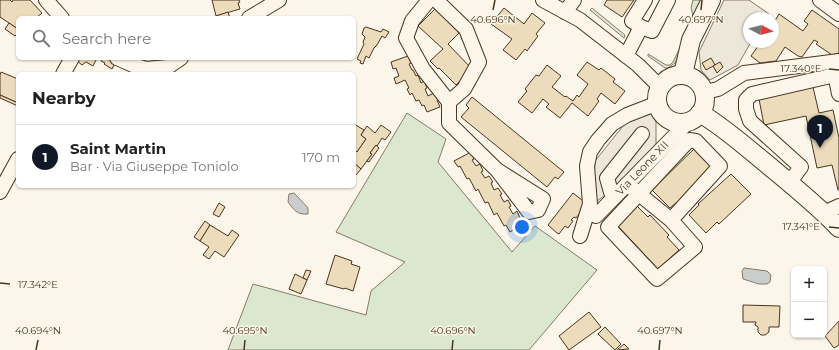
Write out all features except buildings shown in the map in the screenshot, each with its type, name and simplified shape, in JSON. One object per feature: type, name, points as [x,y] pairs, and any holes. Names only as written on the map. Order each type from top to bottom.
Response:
[{"type":"main road","points":[[683,74],[691,40],[711,0]]},
{"type":"main road","points":[[694,118],[706,100],[702,85],[697,80],[683,74],[666,80],[659,95],[660,110],[669,119],[680,123],[694,118],[714,121],[789,183],[831,209],[839,228]]},
{"type":"street","points":[[46,0],[60,16]]},
{"type":"street","points":[[252,16],[279,0]]},
{"type":"street","points":[[429,0],[412,21],[406,38],[422,69],[449,102],[449,123],[497,170]]},
{"type":"street","points":[[436,0],[466,29],[479,62],[464,89],[449,102]]},
{"type":"street","points":[[543,0],[580,20],[638,64],[659,95],[612,124],[590,152],[588,166],[590,204],[580,236]]},
{"type":"street","points":[[565,12],[574,0]]},
{"type":"street","points":[[640,2],[632,21],[641,27],[652,31],[668,0]]},
{"type":"street","points":[[820,0],[839,14]]},
{"type":"street","points":[[626,56],[641,27]]},
{"type":"street","points":[[65,72],[71,60]]},
{"type":"street","points":[[122,60],[146,69],[168,67],[178,60]]},
{"type":"street","points":[[705,92],[718,89],[744,73],[839,61]]},
{"type":"street","points":[[789,183],[801,167],[750,121],[746,109],[746,100],[752,94],[837,74],[839,94]]},
{"type":"street","name":"Via Leone XII","points":[[596,216],[614,196],[694,118]]},
{"type":"street","points":[[614,196],[611,192],[607,178],[642,134]]},
{"type":"street","points":[[627,184],[639,194],[670,220],[695,247],[657,279],[608,227],[639,194],[689,140],[696,141],[720,166],[670,220]]},
{"type":"street","points":[[0,192],[16,162]]},
{"type":"green space","points":[[693,0],[707,0],[675,63],[668,68],[665,68],[648,56],[648,54],[666,65],[670,65],[673,62],[694,19],[691,8]]},
{"type":"green space","points":[[592,8],[625,35],[624,38],[590,10]]},
{"type":"green space","points":[[407,113],[446,139],[438,162],[512,252],[535,226],[597,270],[529,350],[228,350],[253,284],[366,315],[371,291],[405,262],[336,232]]},
{"type":"shaded area","points":[[724,0],[749,0],[766,12],[743,12],[743,48],[748,48],[738,65],[710,80],[701,70],[699,52]]},
{"type":"shaded area","points":[[654,111],[656,123],[656,144],[623,182],[593,204],[595,161],[627,121]]},
{"type":"shaded area","points":[[294,193],[308,208],[308,214],[301,214],[296,211],[288,202],[289,194]]},
{"type":"shaded area","points":[[744,268],[767,271],[771,275],[770,282],[767,284],[759,284],[743,279],[742,271]]},
{"type":"place","name":"Saint Martin","points":[[820,148]]}]
